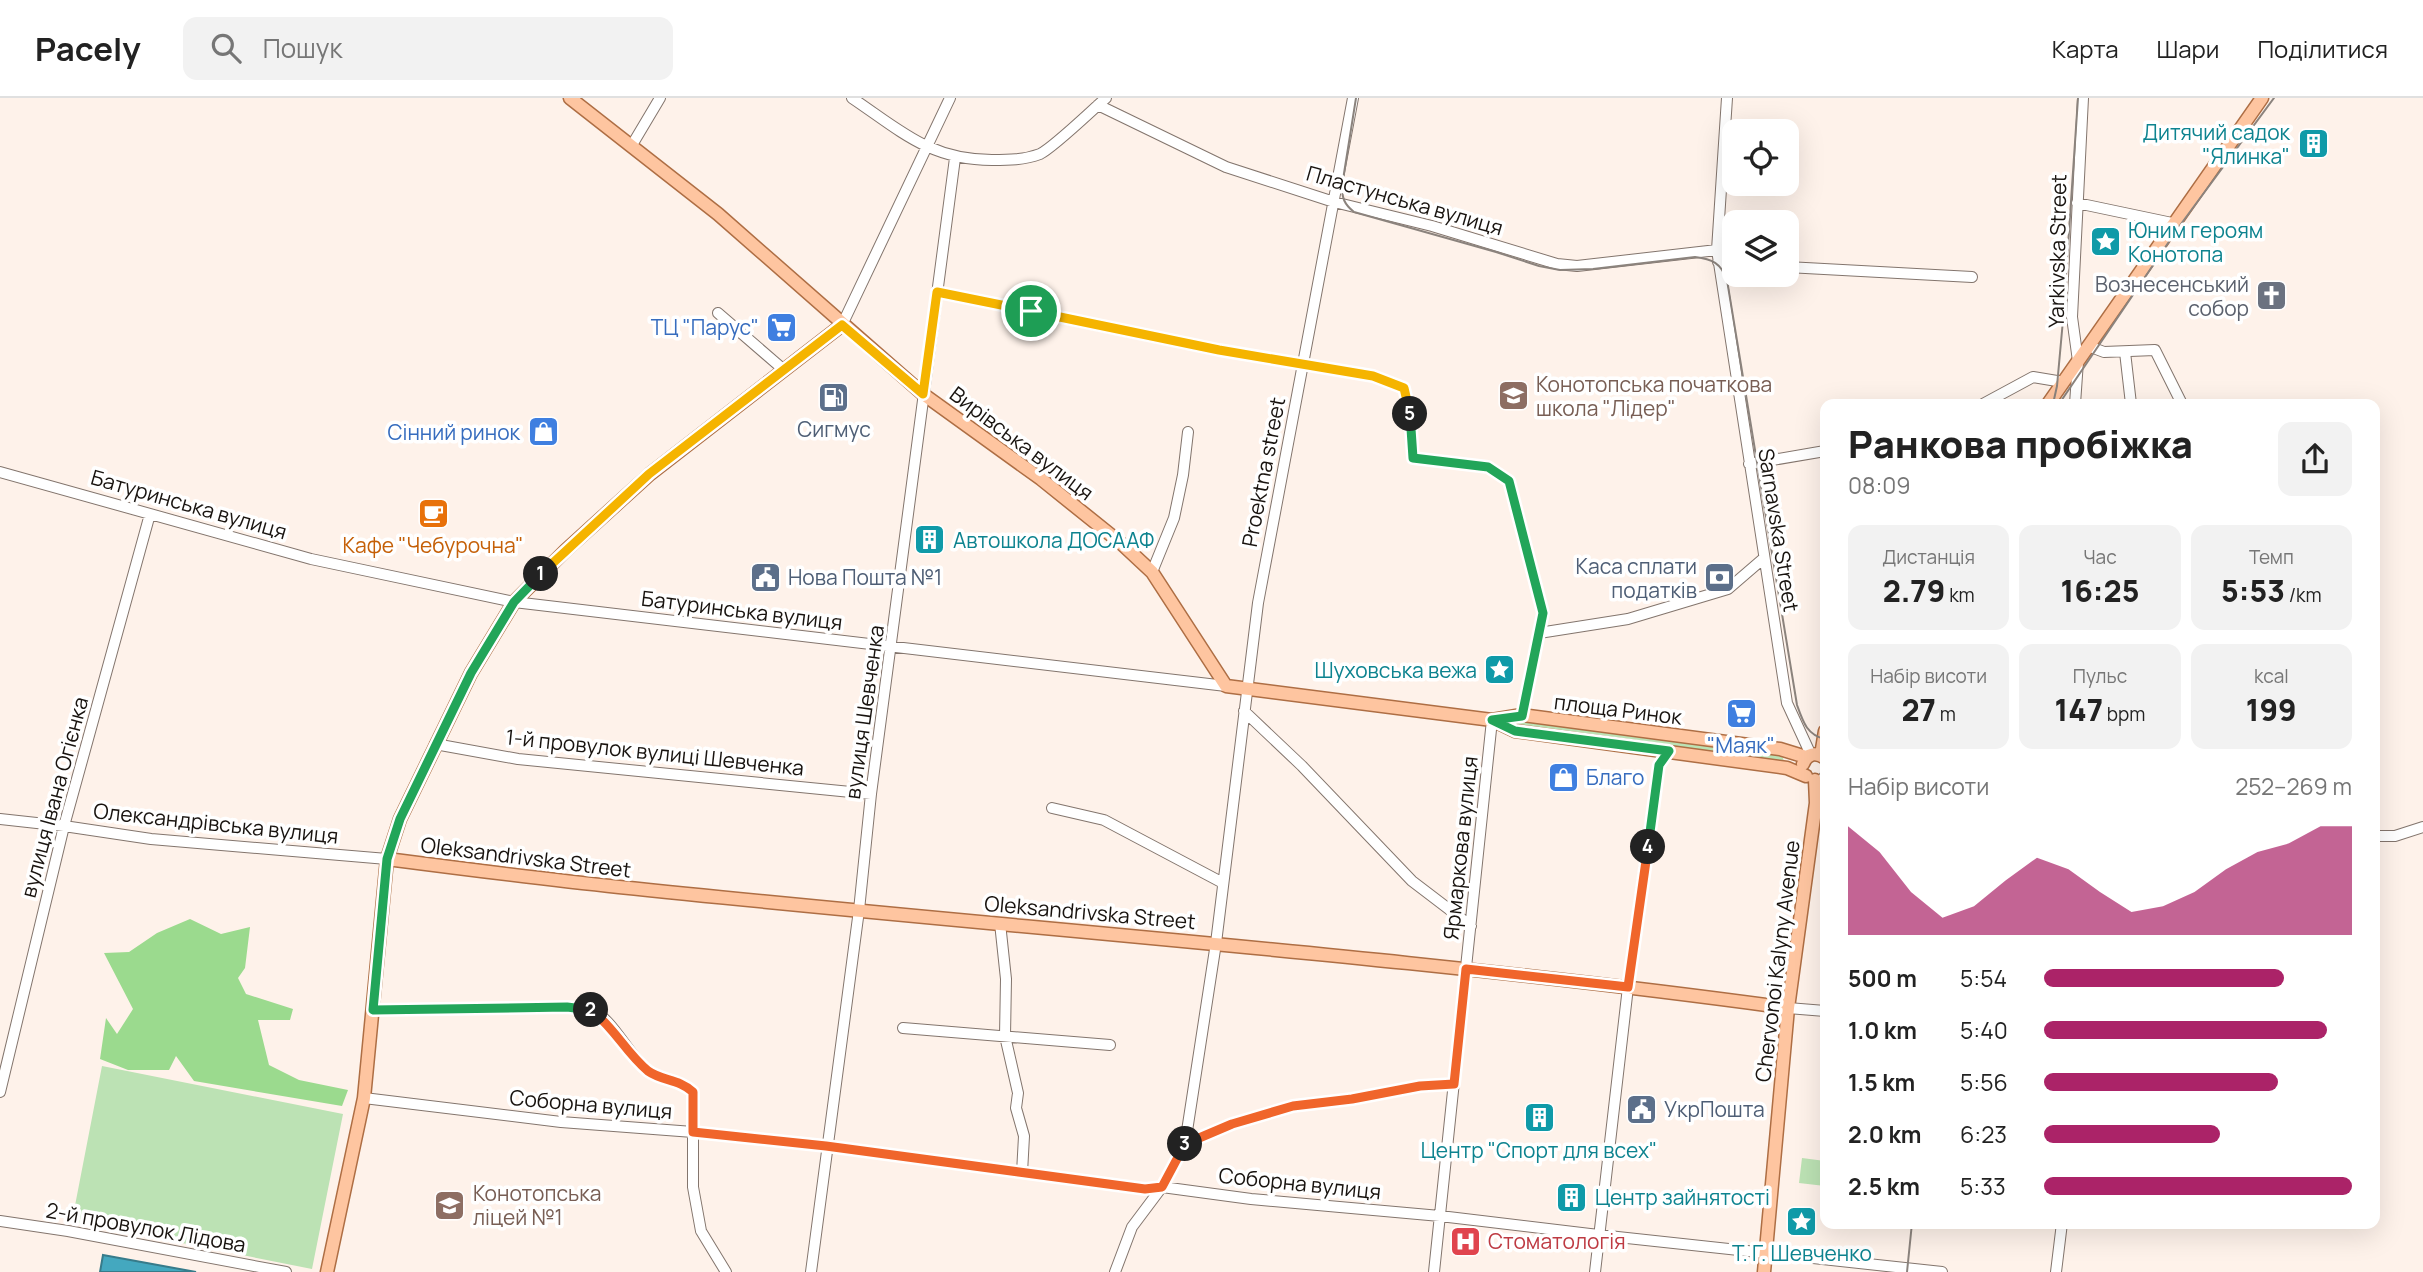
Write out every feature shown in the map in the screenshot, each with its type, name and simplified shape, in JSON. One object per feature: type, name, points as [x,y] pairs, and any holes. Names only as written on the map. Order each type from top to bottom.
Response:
[{"type":"main road","name":"Вирівська вулиця","points":[[570,98],[718,214],[923,394],[1041,479],[1122,544],[1152,572],[1226,685]]},
{"type":"main road","points":[[2051,399],[2262,98]]},
{"type":"main road","points":[[327,1272],[364,1098],[387,859],[400,819],[471,673],[514,602],[649,474],[842,325]]},
{"type":"main road","name":"Батуринська вулиця","points":[[1226,685],[1492,720]]},
{"type":"main road","name":"площа Ринок","points":[[1492,720],[1522,716],[1816,756]]},
{"type":"main road","name":"площа Ринок","points":[[1492,720],[1515,731],[1787,768],[1819,777]]},
{"type":"main road","name":"Chervonoi Kalyny Avenue","points":[[1764,1272],[1788,1008],[1819,777],[1802,767],[1816,756]]},
{"type":"main road","name":"Oleksandrivska Street","points":[[387,859],[618,887],[1466,969],[1788,1008]]},
{"type":"street","points":[[632,145],[660,98]]},
{"type":"street","points":[[852,98],[926,148],[956,158],[1016,160],[1042,153],[1102,102]]},
{"type":"street","points":[[842,325],[950,98]]},
{"type":"street","name":"Proektna street","points":[[1115,1272],[1132,1227],[1162,1187],[1185,1144],[1216,943],[1258,603],[1353,98]]},
{"type":"street","name":"Sarnavska Street","points":[[1727,98],[1718,262],[1787,703],[1816,756]]},
{"type":"street","name":"Yarkivska Street","points":[[2075,399],[2078,361],[2072,317],[2082,98]]},
{"type":"street","name":"Пластунська вулиця","points":[[1102,102],[1226,167],[1335,202],[1432,226],[1567,266],[1717,250]]},
{"type":"street","name":"вулиця Шевченка","points":[[811,1272],[923,394],[956,158]]},
{"type":"street","points":[[2077,203],[2172,223]]},
{"type":"street","points":[[1718,262],[1722,262]]},
{"type":"street","points":[[1799,268],[1972,277]]},
{"type":"street","points":[[937,292],[1205,347],[1373,376],[1404,388],[1410,412],[1413,458],[1488,467],[1509,481],[1543,613],[1522,716]]},
{"type":"street","points":[[718,313],[784,370]]},
{"type":"street","points":[[2088,346],[2104,352],[2155,350],[2180,399]]},
{"type":"street","points":[[2125,352],[2130,399]]},
{"type":"street","points":[[1992,399],[2033,377],[2063,382]]},
{"type":"street","points":[[1152,572],[1174,518],[1188,432]]},
{"type":"street","points":[[1749,464],[1820,452]]},
{"type":"street","name":"Батуринська вулиця","points":[[0,472],[311,559],[514,602],[1226,685]]},
{"type":"street","name":"вулиця Івана Огієнка","points":[[0,1092],[5,1051],[150,514]]},
{"type":"street","points":[[1539,633],[1628,619],[1728,589],[1764,558]]},
{"type":"street","points":[[1244,710],[1303,766],[1412,881],[1471,926]]},
{"type":"street","name":"Ярмаркова вулиця","points":[[1434,1272],[1492,720]]},
{"type":"street","name":"1-й провулок вулиці Шевченка","points":[[435,744],[518,759],[871,794]]},
{"type":"street","points":[[1595,1272],[1628,987],[1659,765],[1669,751]]},
{"type":"street","points":[[1052,808],[1104,820],[1223,883]]},
{"type":"street","name":"Олександрівська вулиця","points":[[0,819],[151,839],[387,859]]},
{"type":"street","points":[[2380,836],[2395,836],[2423,827]]},
{"type":"street","points":[[1000,923],[1006,979],[1005,1036],[1018,1093],[1016,1108],[1024,1136],[1021,1172]]},
{"type":"street","points":[[373,1010],[567,1007],[590,1009],[606,1021],[634,1058],[652,1073],[684,1083],[693,1092],[693,1187],[701,1231],[726,1272]]},
{"type":"street","points":[[1788,1008],[1820,1011]]},
{"type":"street","points":[[903,1028],[1110,1045]]},
{"type":"street","points":[[1185,1144],[1232,1124],[1293,1106],[1352,1099],[1420,1086],[1454,1084]]},
{"type":"street","name":"Соборна вулиця","points":[[364,1098],[561,1122],[826,1146],[1145,1189],[1162,1187],[1251,1199],[1440,1216],[1942,1272]]},
{"type":"street","name":"2-й провулок Лідова","points":[[0,1221],[286,1272]]},
{"type":"street","points":[[2056,1272],[2061,1229]]},
{"type":"green space","points":[[1517,720],[1782,755],[1784,761],[1516,726]]},
{"type":"green space","points":[[190,919],[221,934],[250,927],[245,968],[238,978],[246,994],[293,1009],[290,1020],[258,1020],[269,1065],[299,1080],[348,1090],[342,1106],[194,1081],[176,1056],[169,1070],[128,1070],[100,1059],[106,1018],[117,1034],[133,1009],[104,953],[129,952],[157,933]]},
{"type":"green space","points":[[102,1066],[343,1114],[312,1269],[72,1221]]},
{"type":"green space","points":[[1802,1158],[1820,1160],[1820,1185],[1799,1183]]},
{"type":"water","points":[[103,1255],[196,1272],[100,1272]]},
{"type":"tram line","points":[[1356,98],[1342,186],[1344,200],[1354,212],[1560,270],[1593,269],[1695,257],[1711,261],[1722,270],[1727,280],[1797,705],[1810,731],[1820,737]]},
{"type":"tram line","points":[[2054,399],[2063,320],[2078,98]]},
{"type":"tram line","points":[[2062,399],[2181,224],[2274,98]]},
{"type":"tram line","points":[[1907,1272],[1911,1229]]},
{"type":"place","name":"Дитячий садок \"Ялинка\"","points":[[2313,144]]},
{"type":"place","name":"Юним героям Конотопа","points":[[2105,242]]},
{"type":"place","name":"Вознесенський собор","points":[[2272,296]]},
{"type":"place","name":"ТЦ \"Парус\"","points":[[782,327]]},
{"type":"place","name":"Конотопська початкова школа \"Лідер\"","points":[[1513,396]]},
{"type":"place","name":"Сигмус","points":[[834,397]]},
{"type":"place","name":"Сінний ринок","points":[[543,432]]},
{"type":"place","name":"Кафе \"Чебурочна\"","points":[[433,513]]},
{"type":"place","name":"Автошкола ДОСААФ","points":[[930,540]]},
{"type":"place","name":"Нова Пошта №1","points":[[765,577]]},
{"type":"place","name":"Каса сплати податків","points":[[1720,578]]},
{"type":"place","name":"Шуховська вежа","points":[[1500,670]]},
{"type":"place","name":"\"Маяк\"","points":[[1741,713]]},
{"type":"place","name":"Благо","points":[[1563,777]]},
{"type":"place","name":"УкрПошта","points":[[1641,1109]]},
{"type":"place","name":"Центр \"Спорт для всех\"","points":[[1539,1118]]},
{"type":"place","name":"Центр зайнятості","points":[[1572,1197]]},
{"type":"place","name":"Конотопська ліцей №1","points":[[450,1205]]},
{"type":"place","name":"Т. Г. Шевченко","points":[[1802,1221]]},
{"type":"place","name":"Стоматологія","points":[[1465,1241]]},
{"type":"route","points":[[937,292],[1031,311],[1219,350],[1373,376],[1404,388],[1410,412],[1413,458],[1488,467],[1509,481],[1543,613],[1522,716],[1492,720],[1515,731],[1669,751],[1659,765],[1628,987],[1466,969],[1454,1084],[1420,1086],[1352,1099],[1293,1106],[1232,1124],[1185,1144],[1162,1187],[1145,1189],[826,1146],[693,1132],[693,1092],[684,1083],[652,1073],[634,1058],[606,1021],[590,1009],[567,1007],[373,1010],[387,859],[400,819],[471,673],[514,602],[649,474],[842,325],[923,394],[937,292]]}]
